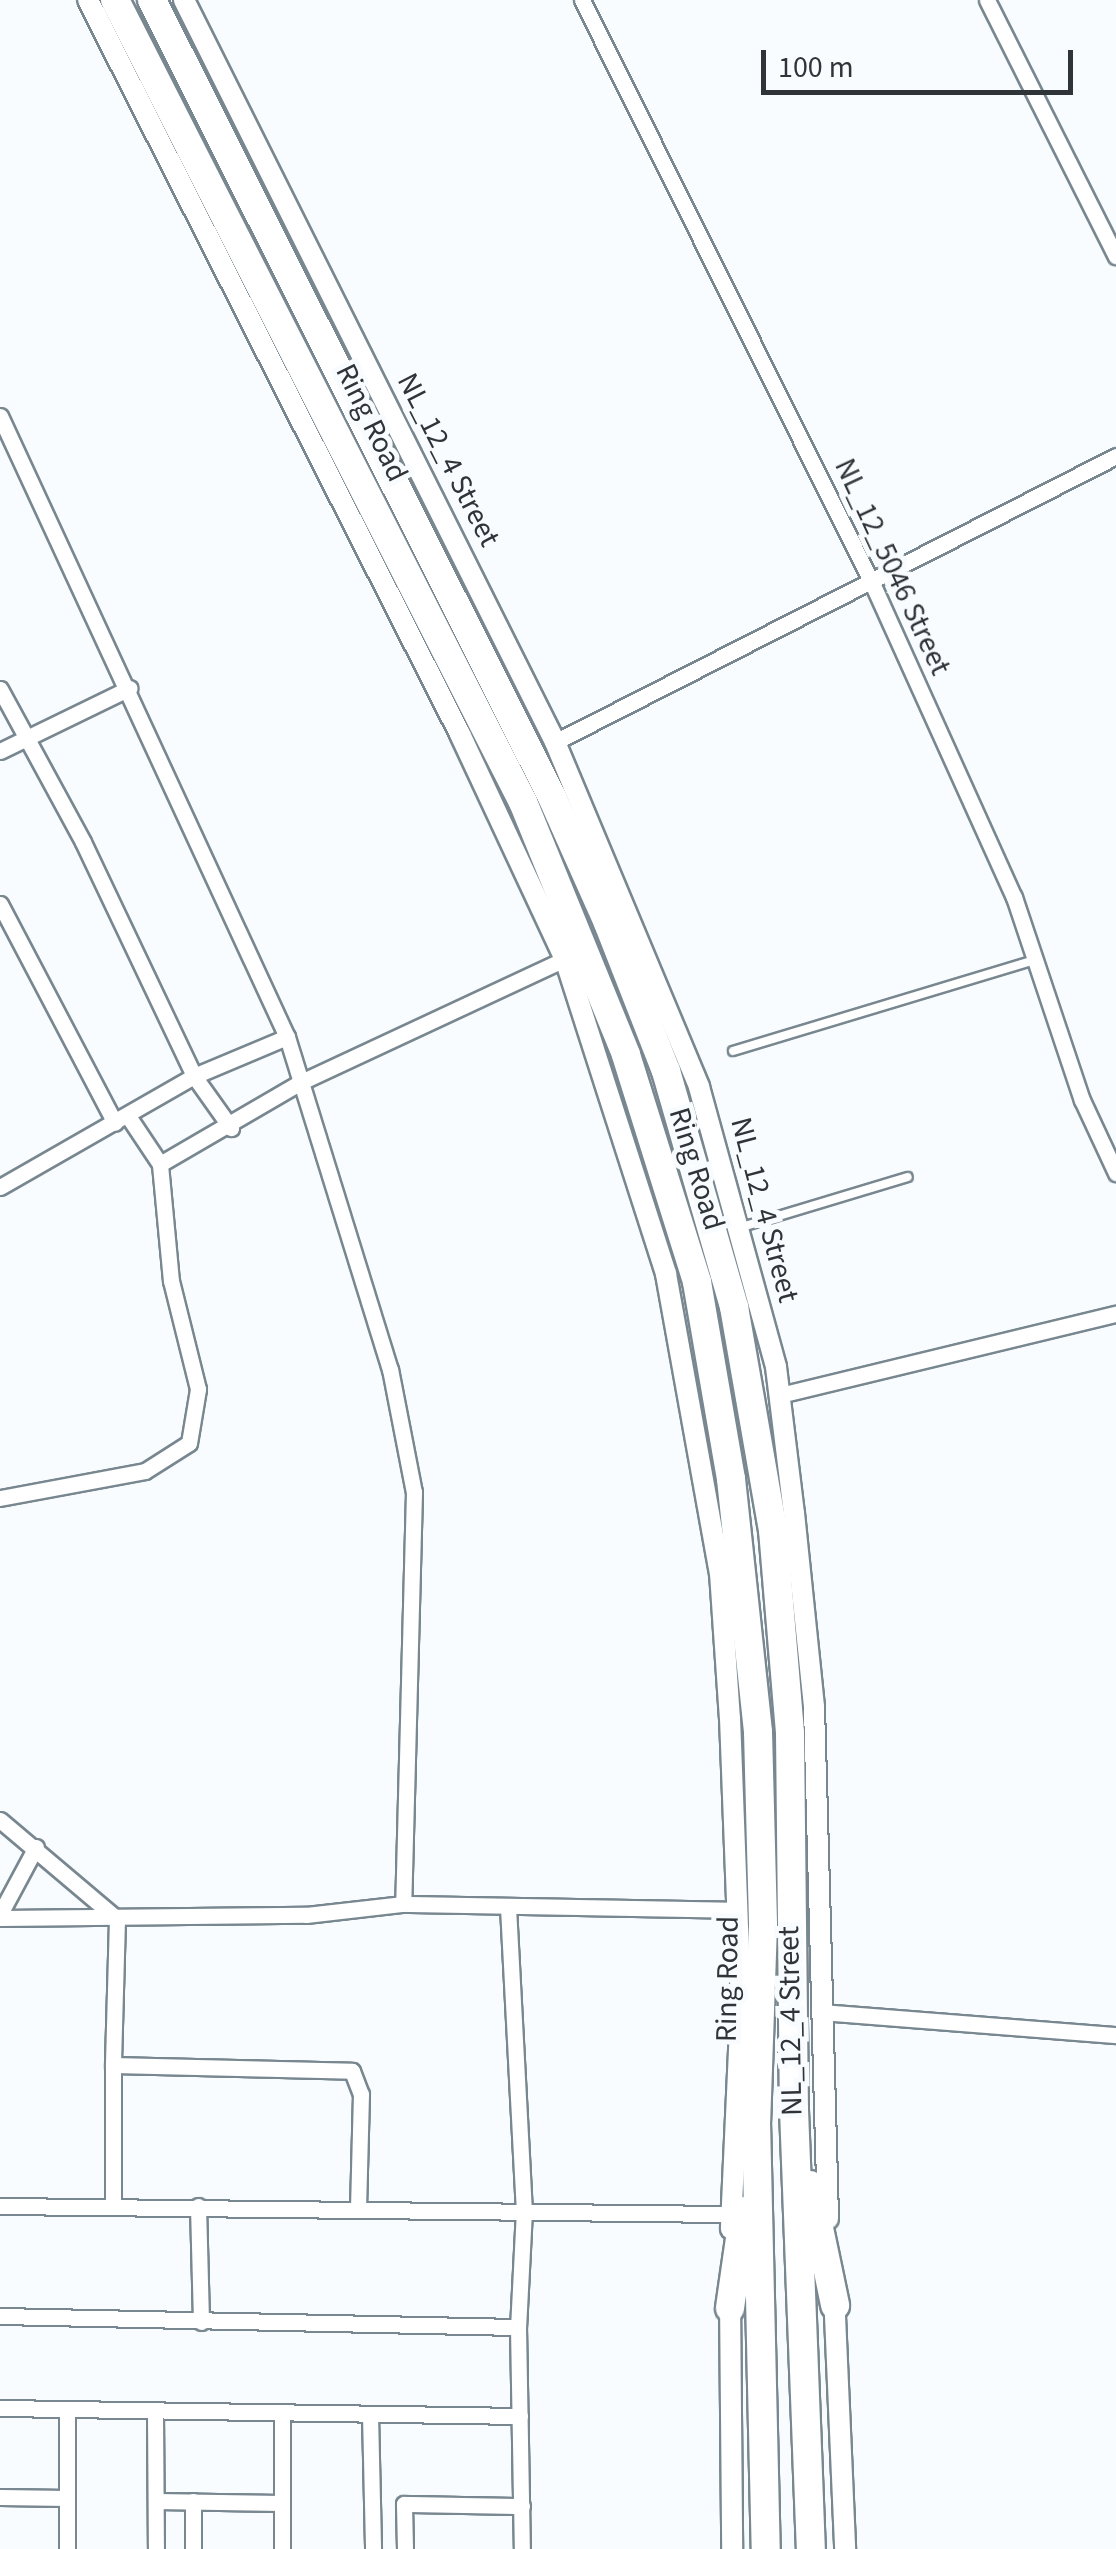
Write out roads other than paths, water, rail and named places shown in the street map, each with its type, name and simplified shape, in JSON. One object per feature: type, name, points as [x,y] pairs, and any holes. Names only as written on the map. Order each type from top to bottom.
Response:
[{"type":"highway","name":"Ring Road","points":[[116,0],[523,802],[626,1055],[697,1282],[732,1479],[758,1732],[763,1925],[756,2120],[766,2549]]},
{"type":"highway","name":"Ring Road","points":[[152,0],[552,796],[666,1071],[734,1307],[773,1530],[790,1733],[794,2110],[811,2549]]},
{"type":"highway","points":[[794,2110],[835,2306]]},
{"type":"highway","points":[[730,2308],[756,2120]]},
{"type":"street","points":[[88,0],[460,734],[565,959],[625,1132],[666,1274],[693,1402],[720,1573],[737,1910],[740,2098],[731,2214],[732,2549]]},
{"type":"street","name":"NL_12_4 Street","points":[[184,0],[555,742],[699,1087],[738,1228],[780,1395],[814,1707],[824,2179],[835,2306],[845,2549]]},
{"type":"street","name":"NL_12_5046 Street","points":[[582,0],[872,584],[1014,897],[1082,1100],[1116,1173]]},
{"type":"street","points":[[987,0],[1116,256]]},
{"type":"street","points":[[0,416],[130,688],[286,1036],[390,1370],[414,1492],[403,1904]]},
{"type":"street","points":[[555,742],[872,584],[1116,456]]},
{"type":"street","points":[[0,688],[194,1076],[231,1128]]},
{"type":"street","points":[[0,751],[130,688]]},
{"type":"street","points":[[0,904],[122,1120],[160,1164],[170,1281],[198,1389],[189,1444],[144,1471],[0,1498]]},
{"type":"street","points":[[160,1164],[231,1128],[301,1082],[565,959]]},
{"type":"street","points":[[0,1188],[194,1076],[286,1036]]},
{"type":"street","points":[[780,1395],[1116,1314]]},
{"type":"street","points":[[0,1820],[117,1919]]},
{"type":"street","points":[[36,1848],[0,1916],[306,1916],[403,1904],[737,1910]]},
{"type":"street","points":[[508,1907],[524,2210],[518,2328],[522,2549]]},
{"type":"street","points":[[114,2204],[117,1919]]},
{"type":"street","points":[[822,2012],[1116,2036]]},
{"type":"street","points":[[113,2065],[352,2070],[361,2094],[358,2205]]},
{"type":"street","points":[[0,2206],[358,2205],[731,2214]]},
{"type":"street","points":[[198,2206],[201,2322]]},
{"type":"street","points":[[0,2316],[518,2328]]},
{"type":"street","points":[[0,2408],[520,2416]]},
{"type":"street","points":[[67,2410],[68,2549]]},
{"type":"street","points":[[156,2413],[156,2549]]},
{"type":"street","points":[[370,2414],[373,2549]]},
{"type":"street","points":[[282,2415],[282,2549]]},
{"type":"street","points":[[0,2496],[67,2498]]},
{"type":"street","points":[[156,2501],[280,2503]]},
{"type":"street","points":[[193,2502],[193,2549]]},
{"type":"street","points":[[372,2502],[522,2506]]},
{"type":"street","points":[[404,2504],[404,2549]]},
{"type":"lane","points":[[734,1052],[1035,960]]},
{"type":"lane","points":[[738,1228],[908,1177]]}]
